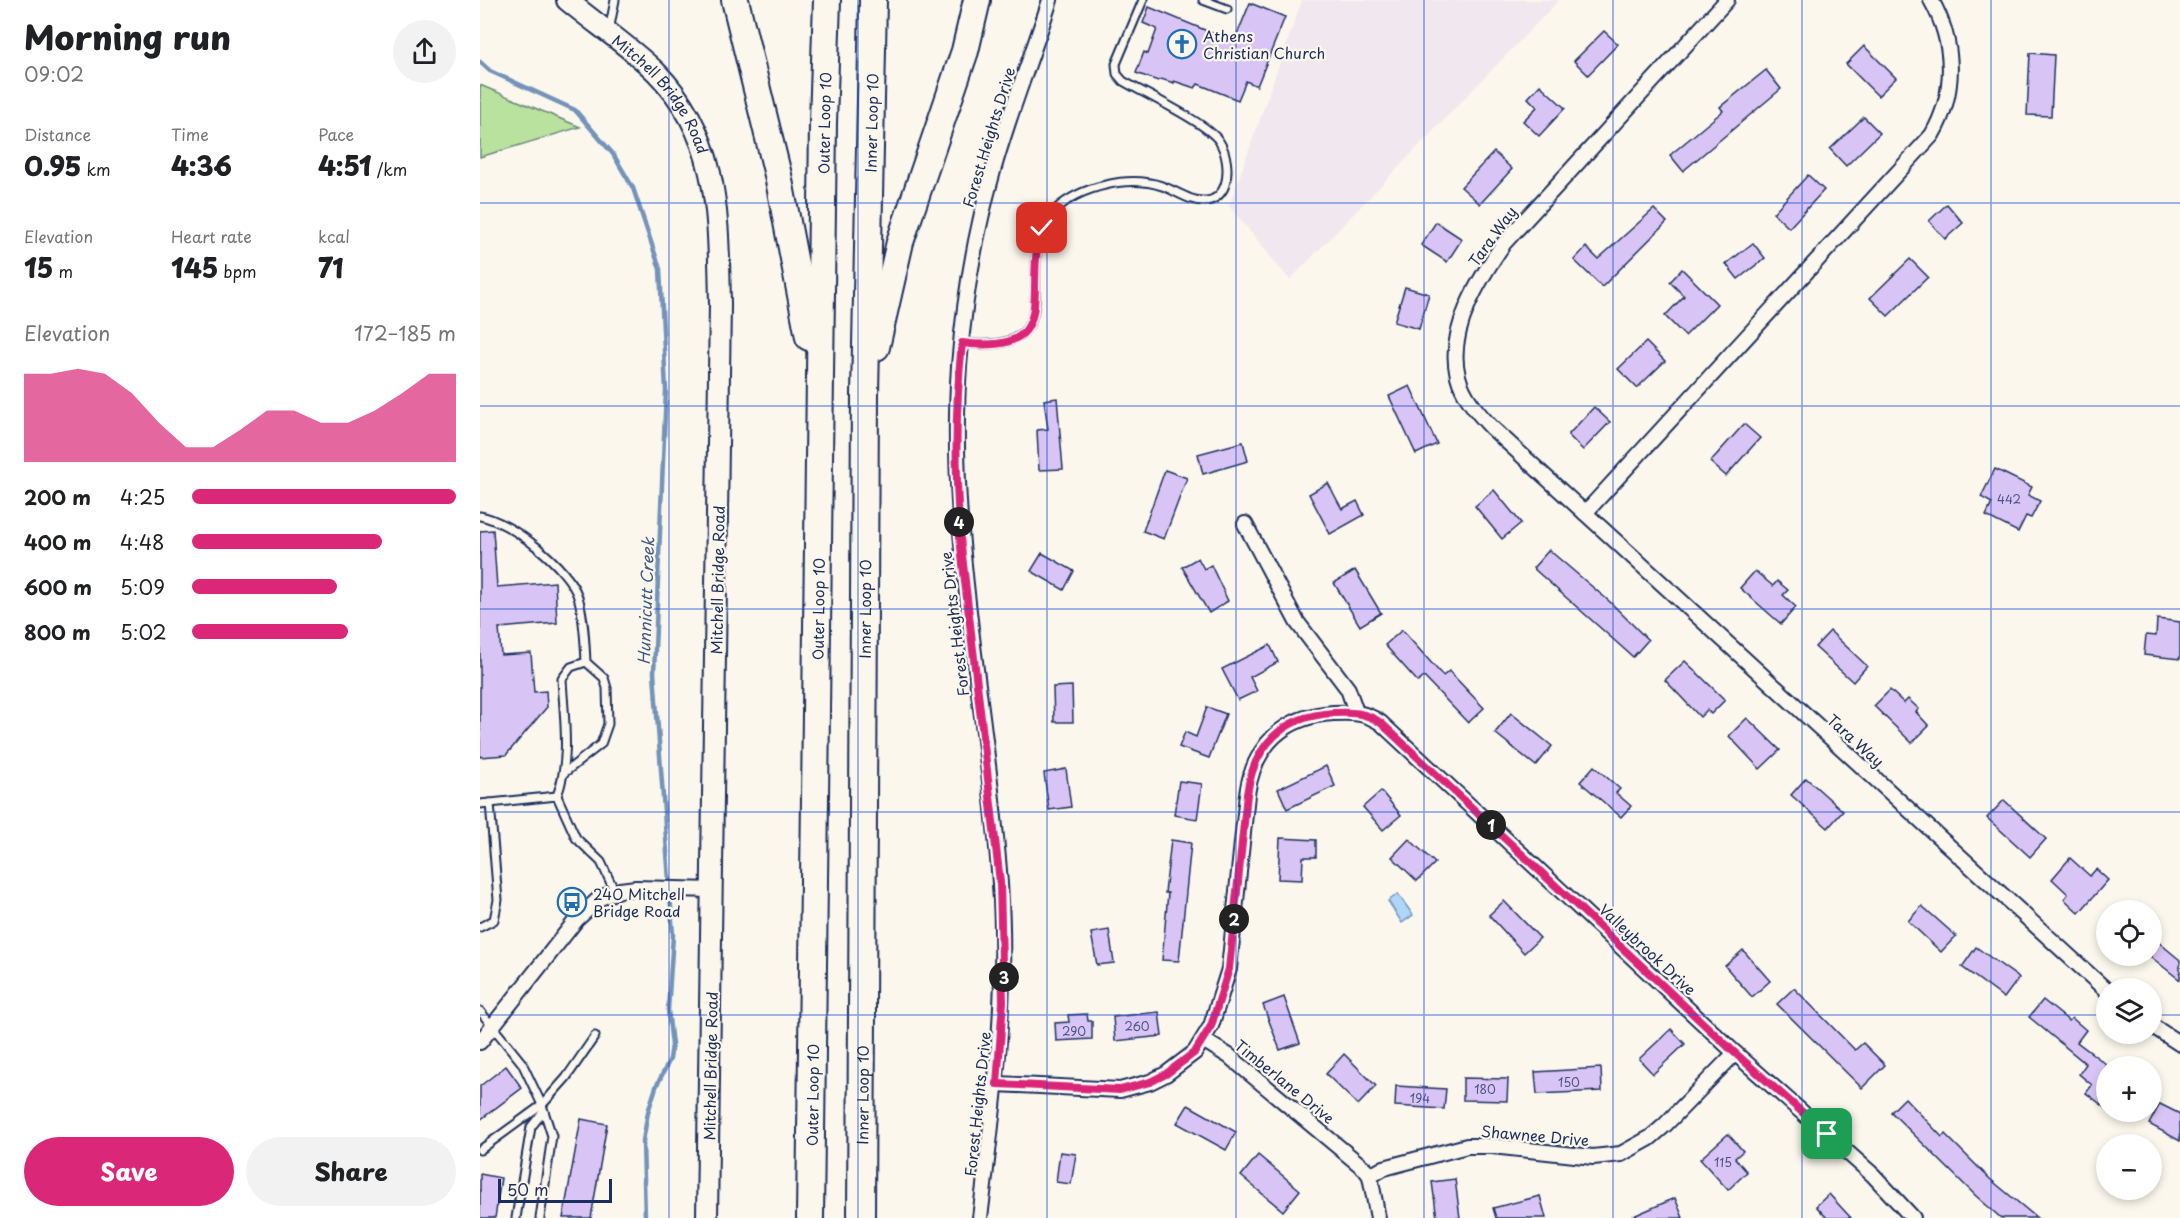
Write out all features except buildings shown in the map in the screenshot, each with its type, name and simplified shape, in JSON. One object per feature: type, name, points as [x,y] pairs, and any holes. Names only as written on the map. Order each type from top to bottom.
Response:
[{"type":"highway","points":[[735,0],[778,175],[819,390]]},
{"type":"highway","name":"Outer Loop 10","points":[[810,1218],[819,390],[827,0]]},
{"type":"highway","name":"Inner Loop 10","points":[[861,1218],[865,394],[873,0]]},
{"type":"highway","points":[[865,394],[900,242],[965,51],[977,0]]},
{"type":"street","name":"Mitchell Bridge Road","points":[[567,0],[655,72],[679,99],[696,130],[711,170],[718,215],[720,304],[714,890],[707,1218]]},
{"type":"street","name":"Forest Heights Drive","points":[[980,1218],[997,1084],[1003,1002],[1004,947],[995,831],[956,485],[962,343],[973,255],[990,181],[1050,0]]},
{"type":"street","name":"Tara Way","points":[[1727,0],[1518,225],[1490,264],[1477,287],[1458,338],[1456,359],[1458,376],[1475,409],[1585,513],[2096,981]]},
{"type":"street","points":[[1585,513],[1932,135],[1942,117],[1950,76],[1946,35],[1941,18],[1931,0]]},
{"type":"street","points":[[1245,524],[1297,622],[1348,689],[1356,712]]},
{"type":"street","name":"Valleybrook Drive","points":[[1203,1040],[1219,1006],[1229,969],[1247,794],[1253,766],[1265,744],[1281,728],[1314,715],[1356,712],[1381,723],[1735,1053],[1873,1175],[1913,1218]]},
{"type":"street","points":[[480,1042],[577,918],[590,905],[615,892],[636,888],[714,890]]},
{"type":"street","points":[[2162,1032],[2180,1044]]},
{"type":"street","points":[[997,1084],[1120,1090],[1150,1082],[1166,1074],[1183,1063],[1203,1040]]},
{"type":"street","name":"Timberlane Drive","points":[[1203,1040],[1228,1056],[1355,1160],[1370,1176]]},
{"type":"street","name":"Shawnee Drive","points":[[1370,1176],[1384,1168],[1467,1146],[1492,1146],[1593,1157],[1621,1154],[1650,1138],[1665,1125],[1735,1053]]},
{"type":"street","points":[[1370,1176],[1378,1218]]},
{"type":"lane","points":[[608,33],[615,0]]},
{"type":"lane","points":[[962,343],[989,346],[1001,344],[1024,331],[1032,320],[1035,308],[1036,250],[1042,228],[1055,211],[1073,197],[1105,186],[1137,182],[1164,187],[1202,201],[1210,200],[1221,193],[1226,180],[1226,159],[1219,141],[1207,130],[1123,81],[1117,74],[1116,64],[1143,0]]},
{"type":"lane","points":[[1203,0],[1227,9]]},
{"type":"lane","points":[[480,516],[497,519],[567,574],[578,597],[586,662],[604,678],[607,688],[608,724],[601,744],[564,773]]},
{"type":"lane","points":[[586,662],[571,668],[562,679],[566,753],[564,773],[557,796],[576,838],[601,862],[615,892]]},
{"type":"lane","points":[[480,804],[557,796]]},
{"type":"lane","points":[[480,927],[494,920],[498,900],[490,803]]},
{"type":"lane","points":[[480,1011],[522,1063],[552,1136],[540,1218]]},
{"type":"lane","points":[[516,1218],[531,1127],[595,1036]]},
{"type":"lane","points":[[480,1150],[542,1109]]},
{"type":"shaded area","points":[[1302,0],[1559,0],[1290,280],[1229,206]]},
{"type":"green space","points":[[480,85],[580,127],[480,157]]},
{"type":"water","points":[[1398,894],[1413,915],[1402,923],[1388,901]]},
{"type":"waterway","name":"Hunnicutt Creek","points":[[480,62],[490,71],[575,110],[613,154],[633,188],[660,269],[666,390],[654,673],[673,935],[668,1010],[672,1045],[670,1059],[656,1087],[648,1112],[643,1141],[645,1218]]},
{"type":"place","name":"Athens Christian Church","points":[[1182,44]]},
{"type":"place","name":"240 Mitchell Bridge Road","points":[[572,902]]},
{"type":"route","points":[[1042,228],[1036,250],[1036,295],[1032,320],[1024,331],[1001,344],[989,346],[962,343],[958,398],[956,485],[960,538],[995,831],[1004,947],[1003,1002],[997,1084],[1120,1090],[1150,1082],[1166,1074],[1195,1052],[1211,1026],[1225,988],[1229,969],[1247,794],[1253,766],[1258,755],[1272,735],[1293,722],[1314,715],[1356,712],[1372,717],[1381,723],[1735,1053],[1827,1134]]}]
